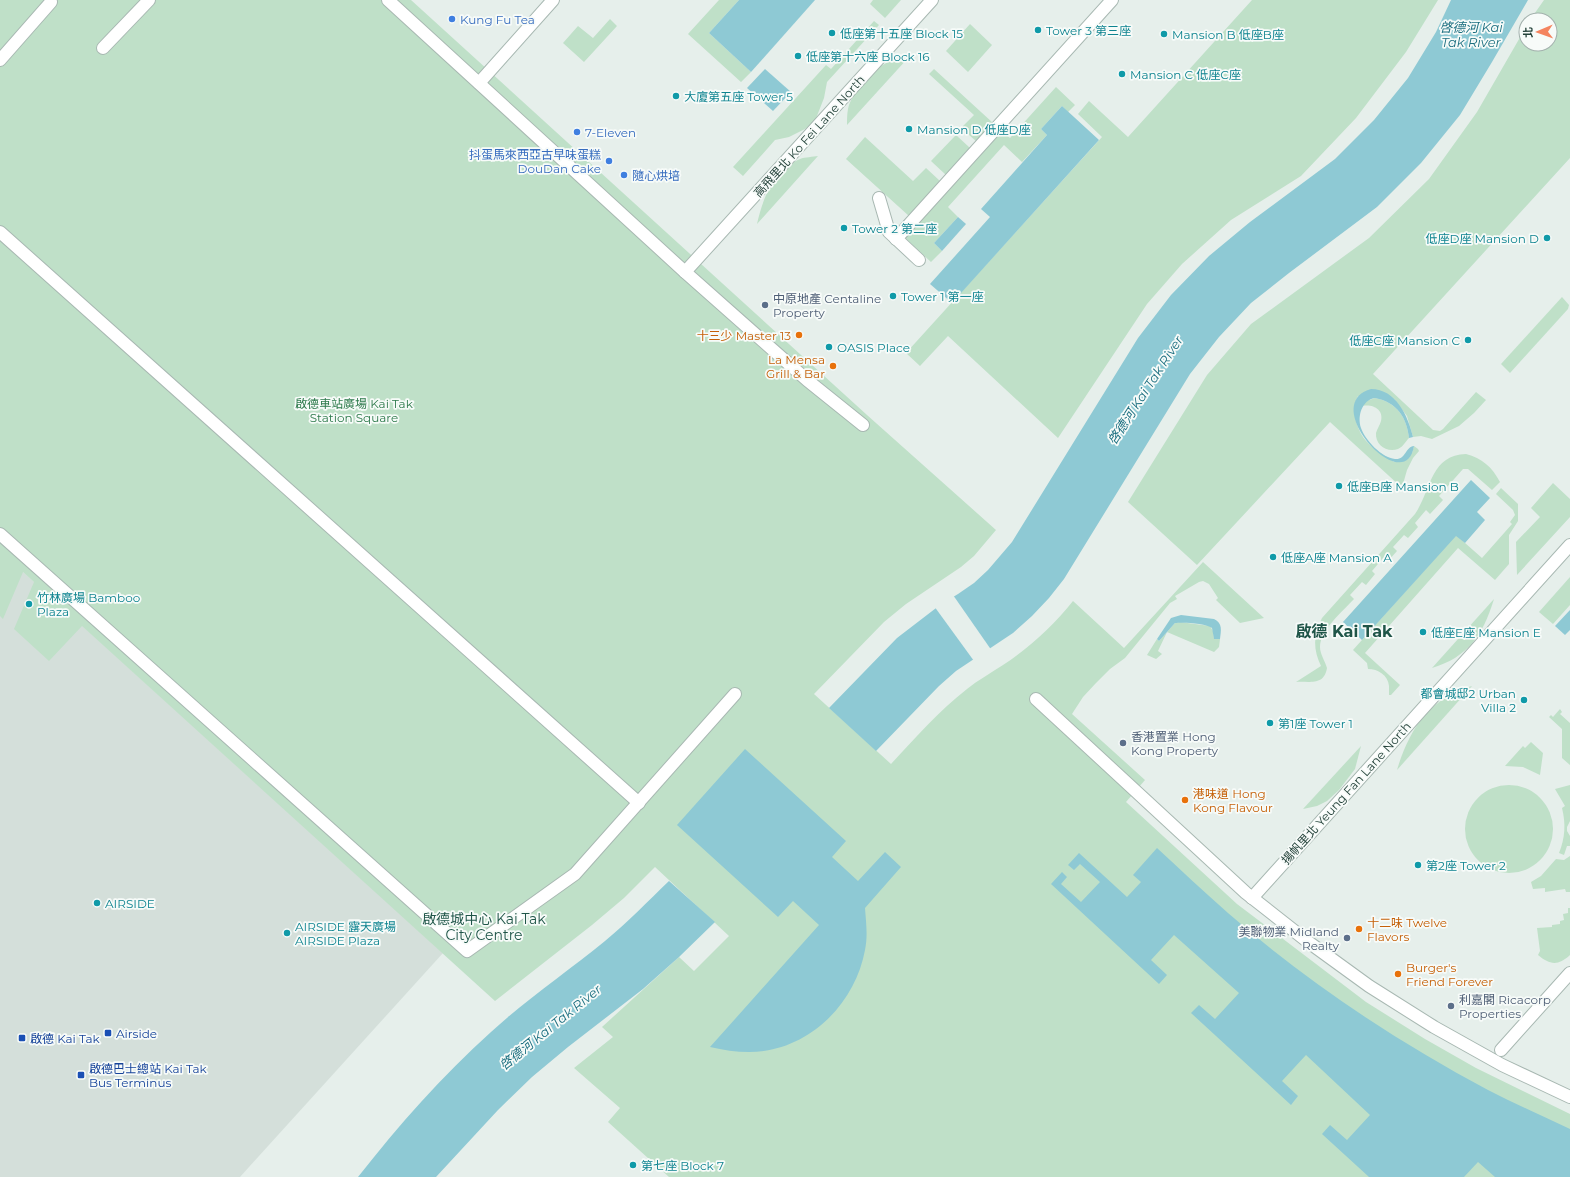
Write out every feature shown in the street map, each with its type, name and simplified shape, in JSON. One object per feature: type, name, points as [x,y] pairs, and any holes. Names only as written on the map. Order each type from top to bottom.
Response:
[{"type":"street","points":[[103,48],[149,0]]},
{"type":"street","points":[[388,0],[686,272],[807,380],[863,425]]},
{"type":"street","points":[[479,83],[553,0]]},
{"type":"street","name":"高飛里北 Ko Fei Lane North","points":[[686,272],[932,0]]},
{"type":"street","points":[[896,239],[1112,0]]},
{"type":"street","points":[[0,60],[51,2]]},
{"type":"street","points":[[879,198],[889,232],[919,260]]},
{"type":"street","points":[[0,232],[639,802]]},
{"type":"street","points":[[0,534],[467,951],[575,874],[735,694]]},
{"type":"street","name":"揚帆里北 Yeung Fan Lane North","points":[[1252,898],[1570,545]]},
{"type":"street","points":[[1036,699],[1252,898],[1338,964],[1408,1011],[1502,1065],[1570,1097]]},
{"type":"street","points":[[1501,1050],[1570,973]]},
{"type":"shaded area","name":"AIRSIDE","points":[[0,551],[443,953],[240,1177],[0,1177]]},
{"type":"green space","name":"啟德車站廣場 Kai Tak Station Square","points":[[0,0],[411,0],[867,415],[996,530],[974,556],[961,567],[906,604],[884,622],[814,694],[891,764],[957,697],[1031,644],[1073,601],[1124,648],[1203,562],[1264,618],[1240,623],[1216,600],[1218,598],[1209,584],[1203,581],[1199,582],[1175,596],[1177,599],[1170,603],[1125,658],[1110,669],[1083,697],[1072,714],[1145,780],[1126,802],[1237,904],[1366,1002],[1425,1039],[1476,1068],[1570,1114],[1570,1177],[669,1177],[608,1122],[620,1108],[574,1068],[613,1037],[602,1027],[679,957],[694,971],[729,936],[655,867],[624,898],[592,925],[495,1001],[82,626],[49,661],[14,629],[34,582],[23,572],[3,619],[0,616]]},
{"type":"green space","points":[[719,0],[739,0],[709,33],[751,72],[741,82],[688,34]]},
{"type":"green space","points":[[873,0],[901,0],[885,18],[870,4]]},
{"type":"green space","points":[[1252,0],[1438,0],[1406,52],[1356,118],[1301,176],[1231,220],[1182,264],[1147,304],[1058,438],[948,336],[920,366],[906,353],[1102,137],[1078,114],[1089,101],[1128,137]]},
{"type":"green space","points":[[1544,0],[1570,0],[1570,158],[1373,374],[1433,430],[1440,431],[1443,429],[1476,392],[1486,400],[1459,426],[1432,439],[1421,436],[1413,437],[1407,416],[1394,399],[1358,396],[1355,408],[1356,421],[1361,434],[1372,447],[1394,462],[1412,453],[1414,446],[1418,449],[1419,451],[1413,458],[1407,470],[1403,484],[1400,486],[1330,422],[1197,565],[1128,502],[1207,375],[1251,324],[1369,238],[1429,179],[1477,112],[1518,41],[1518,52],[1558,52],[1558,12],[1536,12]]},
{"type":"green space","points":[[610,19],[617,26],[584,62],[563,43],[578,26],[593,38]]},
{"type":"green space","points":[[874,21],[879,25],[827,82],[824,98],[815,121],[805,129],[789,137],[775,140],[743,176],[733,167],[826,65],[831,69]]},
{"type":"green space","points":[[970,24],[992,45],[968,72],[946,51]]},
{"type":"green space","points":[[908,58],[847,125],[850,102],[865,80],[885,63],[894,59]]},
{"type":"green space","points":[[934,69],[993,123],[976,141],[961,128],[974,115],[929,74]]},
{"type":"green space","points":[[1056,87],[1075,105],[1068,112],[1062,106],[1041,129],[1047,135],[1022,162],[1004,145],[948,207],[958,217],[934,243],[942,251],[931,262],[905,238],[1002,131],[1010,138]]},
{"type":"green space","points":[[956,135],[970,148],[946,175],[931,161]]},
{"type":"green space","points":[[865,137],[913,181],[926,168],[940,181],[909,216],[846,159]]},
{"type":"green space","points":[[818,156],[757,224],[766,195],[776,178],[791,164],[800,159]]},
{"type":"green space","points":[[1562,297],[1569,305],[1568,309],[1510,373],[1501,364]]},
{"type":"green space","points":[[1375,398],[1383,400],[1395,407],[1400,412],[1406,424],[1409,438],[1403,446],[1398,449],[1386,449],[1377,441],[1376,433],[1381,421],[1381,414],[1374,407],[1363,406],[1366,401]]},
{"type":"green space","points":[[1466,454],[1477,458],[1486,464],[1494,472],[1500,482],[1492,490],[1468,469],[1463,469],[1439,496],[1443,500],[1430,514],[1426,510],[1415,523],[1418,527],[1408,538],[1404,535],[1393,547],[1397,551],[1388,561],[1383,558],[1372,571],[1375,574],[1366,585],[1362,582],[1350,595],[1354,599],[1338,615],[1324,634],[1321,641],[1320,650],[1327,668],[1323,678],[1311,682],[1296,682],[1321,666],[1315,648],[1315,642],[1317,630],[1322,618],[1415,514],[1438,467],[1454,456]]},
{"type":"green space","points":[[1553,483],[1570,499],[1570,517],[1517,575],[1516,542],[1540,517],[1531,508]]},
{"type":"green space","points":[[1501,488],[1518,504],[1518,521],[1509,535],[1509,564],[1495,580],[1458,548],[1365,653],[1400,685],[1391,695],[1389,695],[1389,686],[1385,676],[1379,671],[1368,669],[1367,663],[1353,650],[1456,535],[1482,558],[1512,524],[1510,522],[1515,515],[1513,510],[1496,494]]},
{"type":"green space","points":[[1570,577],[1570,605],[1553,624],[1539,612]]},
{"type":"green space","points":[[1494,599],[1490,612],[1479,634],[1465,651],[1455,658],[1432,668]]},
{"type":"green space","points":[[1180,622],[1210,626],[1213,631],[1214,639],[1220,639],[1219,647],[1214,652],[1167,632],[1175,623]]},
{"type":"green space","points":[[1167,632],[1158,651],[1162,654],[1156,659],[1147,655],[1157,639],[1159,641]]},
{"type":"green space","points":[[1472,686],[1397,770],[1408,741],[1423,717],[1444,698],[1457,691]]},
{"type":"green space","points":[[1560,709],[1562,712],[1560,714],[1570,723],[1570,765],[1562,758],[1562,729],[1549,717],[1551,715],[1553,717]]},
{"type":"green space","points":[[1531,742],[1543,753],[1540,775],[1523,767],[1505,766],[1523,746],[1525,748]]},
{"type":"green space","points":[[1361,746],[1355,769],[1339,790],[1327,801],[1317,806],[1303,809]]},
{"type":"green space","points":[[1509,785],[1526,788],[1534,792],[1546,804],[1550,812],[1553,829],[1550,846],[1546,854],[1534,866],[1526,870],[1509,873],[1492,870],[1484,866],[1472,854],[1468,846],[1465,829],[1468,812],[1472,804],[1484,792],[1492,788]]},
{"type":"green space","points":[[1570,785],[1570,821],[1567,831],[1570,836],[1570,846],[1567,846],[1564,855],[1559,853],[1563,842],[1564,831],[1562,808],[1565,806],[1555,789]]},
{"type":"green space","points":[[1570,856],[1570,892],[1566,892],[1565,889],[1545,892],[1545,888],[1533,889],[1531,882],[1541,876],[1556,859],[1564,860]]},
{"type":"green space","points":[[1568,908],[1570,908],[1570,955],[1562,961],[1554,963],[1546,961],[1538,955],[1540,951],[1537,928],[1552,927],[1552,925],[1560,924],[1560,921],[1564,920],[1563,914],[1568,913]]},
{"type":"water","points":[[739,0],[815,0],[751,72],[709,33]]},
{"type":"water","name":"啓德河 Kai Tak River","points":[[1451,0],[1528,0],[1521,12],[1518,12],[1518,17],[1460,115],[1421,163],[1377,207],[1251,303],[1219,337],[1190,374],[1064,579],[1049,598],[1013,633],[956,671],[939,686],[876,751],[829,708],[897,638],[940,605],[974,583],[988,570],[1012,542],[1138,338],[1171,295],[1209,256],[1250,222],[1335,159],[1374,120],[1408,78],[1436,32]]},
{"type":"water","points":[[765,69],[791,92],[773,111],[747,88]]},
{"type":"water","points":[[1062,106],[1099,140],[952,303],[930,284],[990,217],[981,209],[1047,135],[1041,129]]},
{"type":"water","points":[[958,217],[966,224],[942,251],[934,243]]},
{"type":"water","points":[[1371,389],[1380,390],[1400,405],[1408,421],[1413,437],[1409,438],[1406,424],[1400,412],[1389,403],[1375,398],[1371,399],[1364,405],[1360,414],[1360,423],[1363,433],[1375,448],[1390,458],[1401,458],[1411,447],[1414,446],[1407,460],[1396,462],[1382,456],[1369,443],[1359,428],[1354,412],[1357,398]]},
{"type":"water","points":[[1471,480],[1490,498],[1477,512],[1485,520],[1465,543],[1456,536],[1362,640],[1343,622]]},
{"type":"water","points":[[1570,610],[1570,630],[1565,635],[1555,626]]},
{"type":"water","points":[[1181,615],[1214,619],[1219,623],[1221,628],[1220,639],[1214,639],[1212,628],[1209,626],[1194,623],[1175,623],[1159,641],[1157,639],[1171,618]]},
{"type":"water","points":[[745,749],[846,841],[832,857],[858,881],[885,852],[901,867],[865,908],[867,934],[860,970],[851,989],[825,1022],[809,1034],[790,1044],[770,1050],[739,1052],[710,1047],[819,925],[793,901],[778,917],[677,825]]},
{"type":"water","points":[[1157,848],[1219,905],[1258,938],[1289,963],[1353,1009],[1386,1031],[1454,1071],[1498,1095],[1570,1129],[1570,1177],[1495,1177],[1478,1162],[1464,1177],[1369,1177],[1322,1134],[1330,1125],[1347,1140],[1370,1115],[1306,1055],[1282,1081],[1298,1096],[1291,1105],[1191,1013],[1199,1005],[1215,1019],[1239,993],[1174,935],[1151,960],[1167,975],[1159,984],[1051,884],[1062,872],[1067,877],[1061,884],[1081,902],[1100,882],[1080,864],[1074,870],[1068,865],[1079,853],[1127,897],[1141,882],[1133,875]]},
{"type":"water","name":"啓德河 Kai Tak River","points":[[669,881],[715,922],[679,957],[643,989],[532,1077],[498,1110],[436,1177],[358,1177],[389,1139],[455,1066],[519,1008],[613,934]]},
{"type":"pier","points":[[953,595],[992,651],[974,661],[934,606]]},
{"type":"place","name":"Kung Fu Tea","points":[[452,19]]},
{"type":"place","name":"Tower 3 第三座","points":[[1038,30]]},
{"type":"place","name":"低座第十五座 Block 15","points":[[832,33]]},
{"type":"place","name":"Mansion B 低座B座","points":[[1164,34]]},
{"type":"place","name":"低座第十六座 Block 16","points":[[798,56]]},
{"type":"place","name":"Mansion C 低座C座","points":[[1122,74]]},
{"type":"place","name":"大廈第五座 Tower 5","points":[[676,96]]},
{"type":"place","name":"Mansion D 低座D座","points":[[909,129]]},
{"type":"place","name":"7-Eleven","points":[[577,132]]},
{"type":"place","name":"抖蛋馬來西亞古早味蛋糕 DouDan Cake","points":[[609,161]]},
{"type":"place","name":"隨心烘培","points":[[624,175]]},
{"type":"place","name":"Tower 2 第二座","points":[[844,228]]},
{"type":"place","name":"低座D座 Mansion D","points":[[1547,238]]},
{"type":"place","name":"Tower 1 第一座","points":[[893,296]]},
{"type":"place","name":"中原地產 Centaline Property","points":[[765,305]]},
{"type":"place","name":"十三少 Master 13","points":[[799,335]]},
{"type":"place","name":"低座C座 Mansion C","points":[[1468,340]]},
{"type":"place","name":"OASIS Place","points":[[829,347]]},
{"type":"place","name":"La Mensa Grill & Bar","points":[[833,366]]},
{"type":"place","name":"低座B座 Mansion B","points":[[1339,486]]},
{"type":"place","name":"低座A座 Mansion A","points":[[1273,557]]},
{"type":"place","name":"竹林廣場 Bamboo Plaza","points":[[29,604]]},
{"type":"place","name":"低座E座 Mansion E","points":[[1423,632]]},
{"type":"place","name":"都會城邸2 Urban Villa 2","points":[[1524,700]]},
{"type":"place","name":"第1座 Tower 1","points":[[1270,723]]},
{"type":"place","name":"香港置業 Hong Kong Property","points":[[1123,743]]},
{"type":"place","name":"港味道 Hong Kong Flavour","points":[[1185,800]]},
{"type":"place","name":"第2座 Tower 2","points":[[1418,865]]},
{"type":"place","name":"AIRSIDE","points":[[97,903]]},
{"type":"place","name":"十二味 Twelve Flavors","points":[[1359,929]]},
{"type":"place","name":"AIRSIDE 露天廣場 AIRSIDE Plaza","points":[[287,933]]},
{"type":"place","name":"美聯物業 Midland Realty","points":[[1347,938]]},
{"type":"place","name":"Burger's Friend Forever","points":[[1398,974]]},
{"type":"place","name":"利嘉閣 Ricacorp Properties","points":[[1451,1006]]},
{"type":"place","name":"Airside","points":[[108,1033]]},
{"type":"place","name":"啟德 Kai Tak","points":[[22,1038]]},
{"type":"place","name":"啟德巴士總站 Kai Tak Bus Terminus","points":[[81,1075]]},
{"type":"place","name":"第七座 Block 7","points":[[633,1165]]},
{"type":"district","name":"啟德 Kai Tak","points":[[1344,631]]},
{"type":"district","name":"啟德城中心 Kai Tak City Centre","points":[[484,928]]}]
